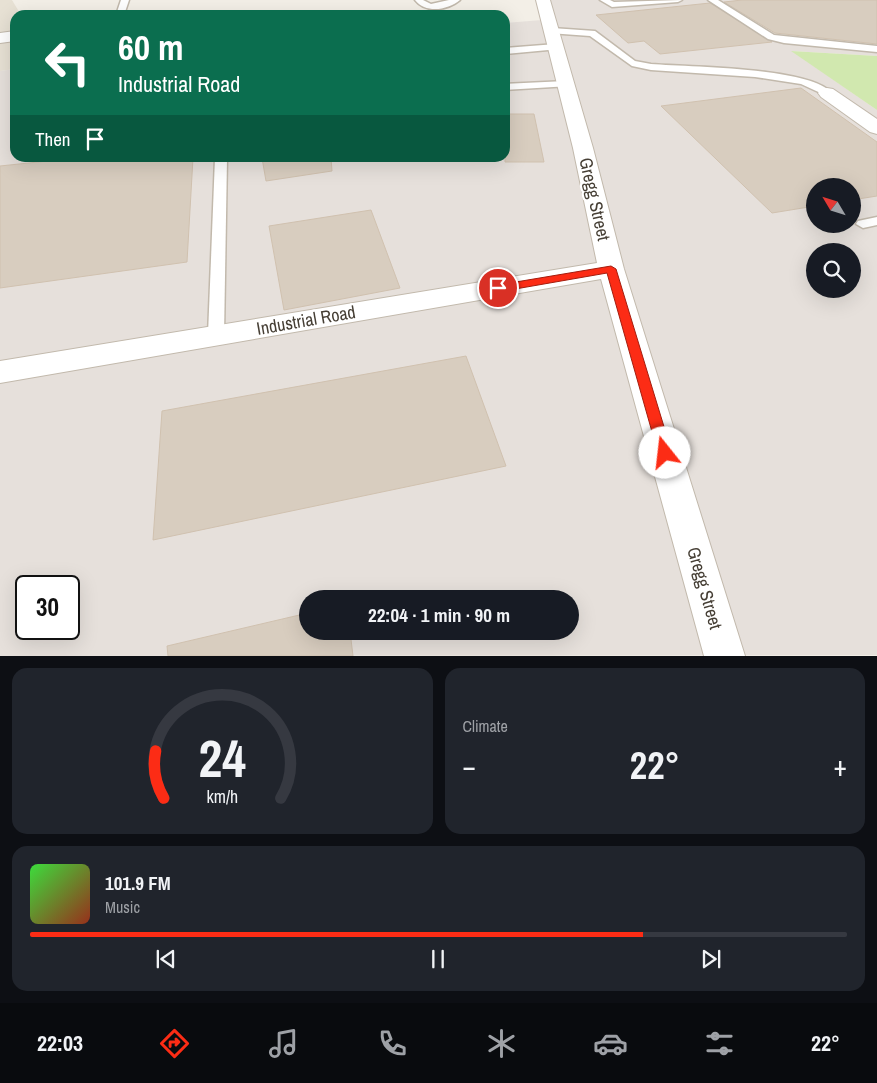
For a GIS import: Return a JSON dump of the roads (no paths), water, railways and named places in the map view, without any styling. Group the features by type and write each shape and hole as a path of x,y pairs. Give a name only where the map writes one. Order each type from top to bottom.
{"street":[{"name":"Gregg Street","path":"543,0 566,84 611,269 725,656"},
{"path":"827,93 877,128"},
{"name":"Industrial Road","path":"0,372 611,269"}],"lane":[{"path":"419,0 422,4 434,6"},
{"path":"425,10 456,0"},
{"path":"604,0 612,4 678,0"},
{"path":"712,0 771,37 784,40 877,49"},
{"path":"510,50 554,39 592,33 632,63 755,74 793,80 819,87 827,93"},
{"path":"510,87 566,84"},
{"path":"216,335 221,162"}]}
